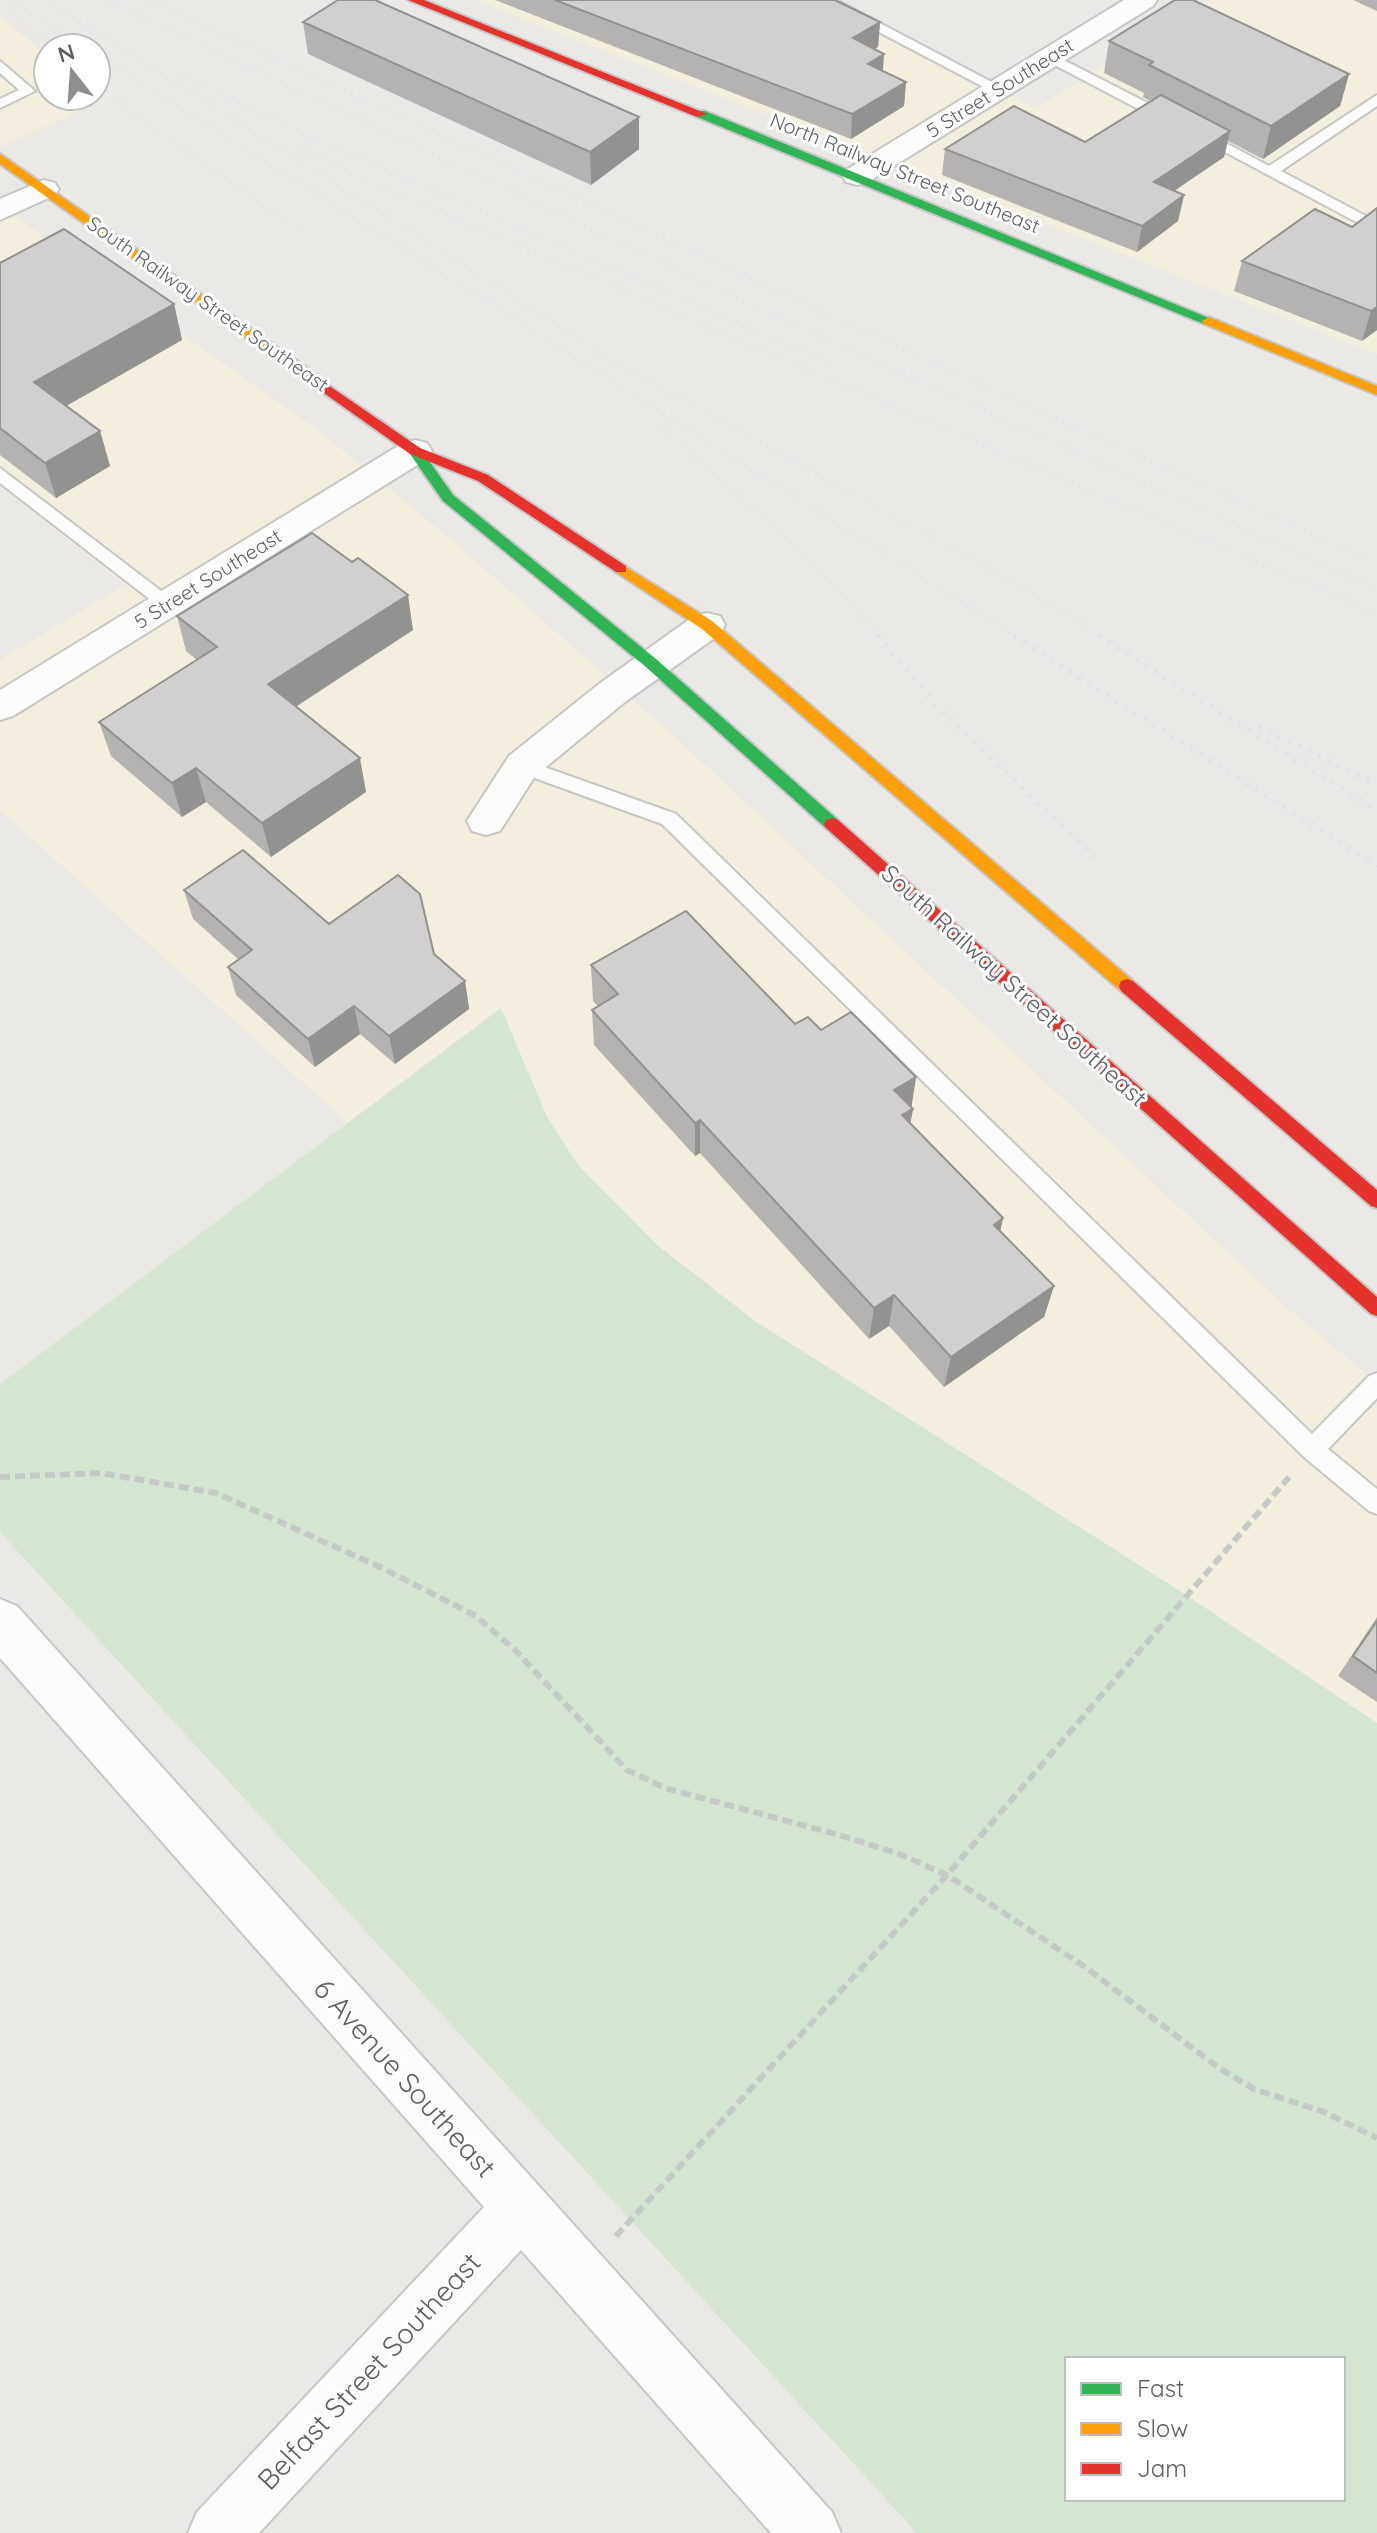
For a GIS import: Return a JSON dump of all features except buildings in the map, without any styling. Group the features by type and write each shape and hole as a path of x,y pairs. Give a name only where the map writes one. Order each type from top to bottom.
{"main road":[{"name":"North Railway Street Southeast","path":"419,1 857,176 1377,391"},
{"name":"South Railway Street Southeast","path":"0,158 415,451 483,478 707,625 1377,1201"},
{"name":"South Railway Street Southeast","path":"415,451 448,498 651,663 1377,1308"}],"street":[{"name":"5 Street Southeast","path":"857,176 1143,0"},
{"path":"0,211 44,189"},
{"name":"5 Street Southeast","path":"0,707 415,451"},
{"path":"486,821 522,766 651,663 707,625"},
{"name":"6 Avenue Southeast","path":"0,1622 811,2533"},
{"name":"Belfast Street Southeast","path":"218,2533 521,2209"}],"lane":[{"path":"825,0 998,89"},
{"path":"1050,57 1377,228"},
{"path":"0,65 28,91 0,104"},
{"path":"1270,172 1377,99"},
{"path":"0,474 167,604"},
{"path":"522,766 669,819 1312,1450 1377,1503"},
{"path":"1312,1450 1377,1383"}],"path":[{"path":"581,2275 947,1875 1312,1450"},
{"path":"0,1477 101,1473 216,1493 380,1567 476,1616 515,1650 627,1770 665,1788 869,1844 947,1875 1085,1967 1219,2068 1254,2089 1324,2112 1377,2138"}],"shaded area":[{"path":"475,0 825,0 1036,108 1210,0 1377,0 1377,354"},
{"path":"0,17 32,42 32,112 78,112 0,147"},
{"path":"0,206 319,431 450,539 676,738 1285,1306 1377,1383 1377,1723 1180,1591 755,1321 657,1245 578,1165 547,1117 501,1008 348,1123 0,810 0,660 125,585 0,486"}],"green space":[{"path":"501,1008 547,1117 578,1165 657,1245 755,1321 1180,1591 1377,1723 1377,2533 917,2533 0,1532 0,1384"}],"railway":[{"path":"11,0 62,32"},
{"path":"46,0 617,363 1026,590 1103,638"},
{"path":"107,0 740,300 1377,589"},
{"path":"148,0 966,378 1377,563"},
{"path":"12,11 37,32"},
{"path":"112,64 1018,638"},
{"path":"181,75 313,138 829,363"},
{"path":"112,95 140,119 298,229"},
{"path":"287,141 369,181 1377,614"},
{"path":"659,425 801,554 880,638"},
{"path":"878,636 935,704 1099,861"},
{"path":"1014,636 1377,866"},
{"path":"1099,636 1377,811"},
{"path":"1259,726 1377,785"}],"traffic: fast":[{"path":"701,114 1209,321"},
{"path":"415,451 448,498 651,663 832,824"}],"traffic: slow":[{"path":"0,158 312,378"},
{"path":"1209,321 1377,391"},
{"path":"621,569 707,625 1127,986"}],"traffic: jam":[{"path":"414,0 701,114"},
{"path":"312,378 415,451 483,478 621,569"},
{"path":"832,824 1377,1308"},
{"path":"1127,986 1377,1201"}]}
